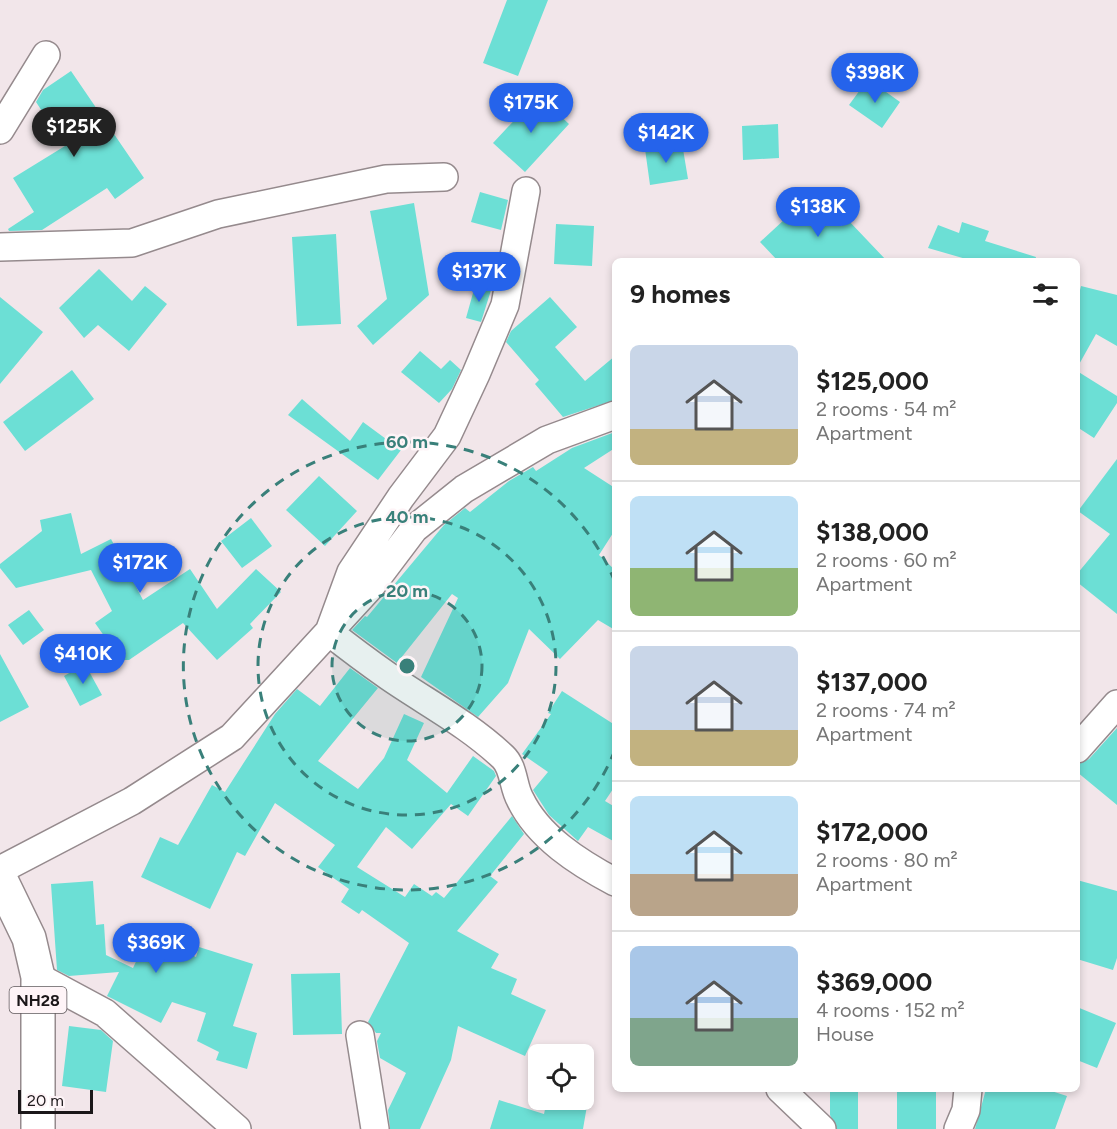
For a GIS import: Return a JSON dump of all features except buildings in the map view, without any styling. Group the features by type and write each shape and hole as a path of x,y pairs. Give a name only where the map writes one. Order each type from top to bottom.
{"highway":[{"name":"NH28","path":"0,878 28,938 38,977 38,1129"}],"street":[{"path":"0,130 46,55"},
{"path":"0,247 132,243 218,214 386,179 444,177"},
{"path":"329,632 351,572 400,496 447,435 476,374 505,305 526,191"},
{"path":"0,870 132,801 232,737 371,586 414,529 464,489 547,440 612,416"},
{"path":"329,632 388,676 468,726 506,760 520,800 537,824 580,862 612,880"},
{"path":"1080,746 1117,704"},
{"path":"38,977 105,1013 237,1129"},
{"path":"360,1035 375,1129"},
{"path":"783,1092 822,1129"},
{"path":"958,1129 966,1110 968,1092"}]}
